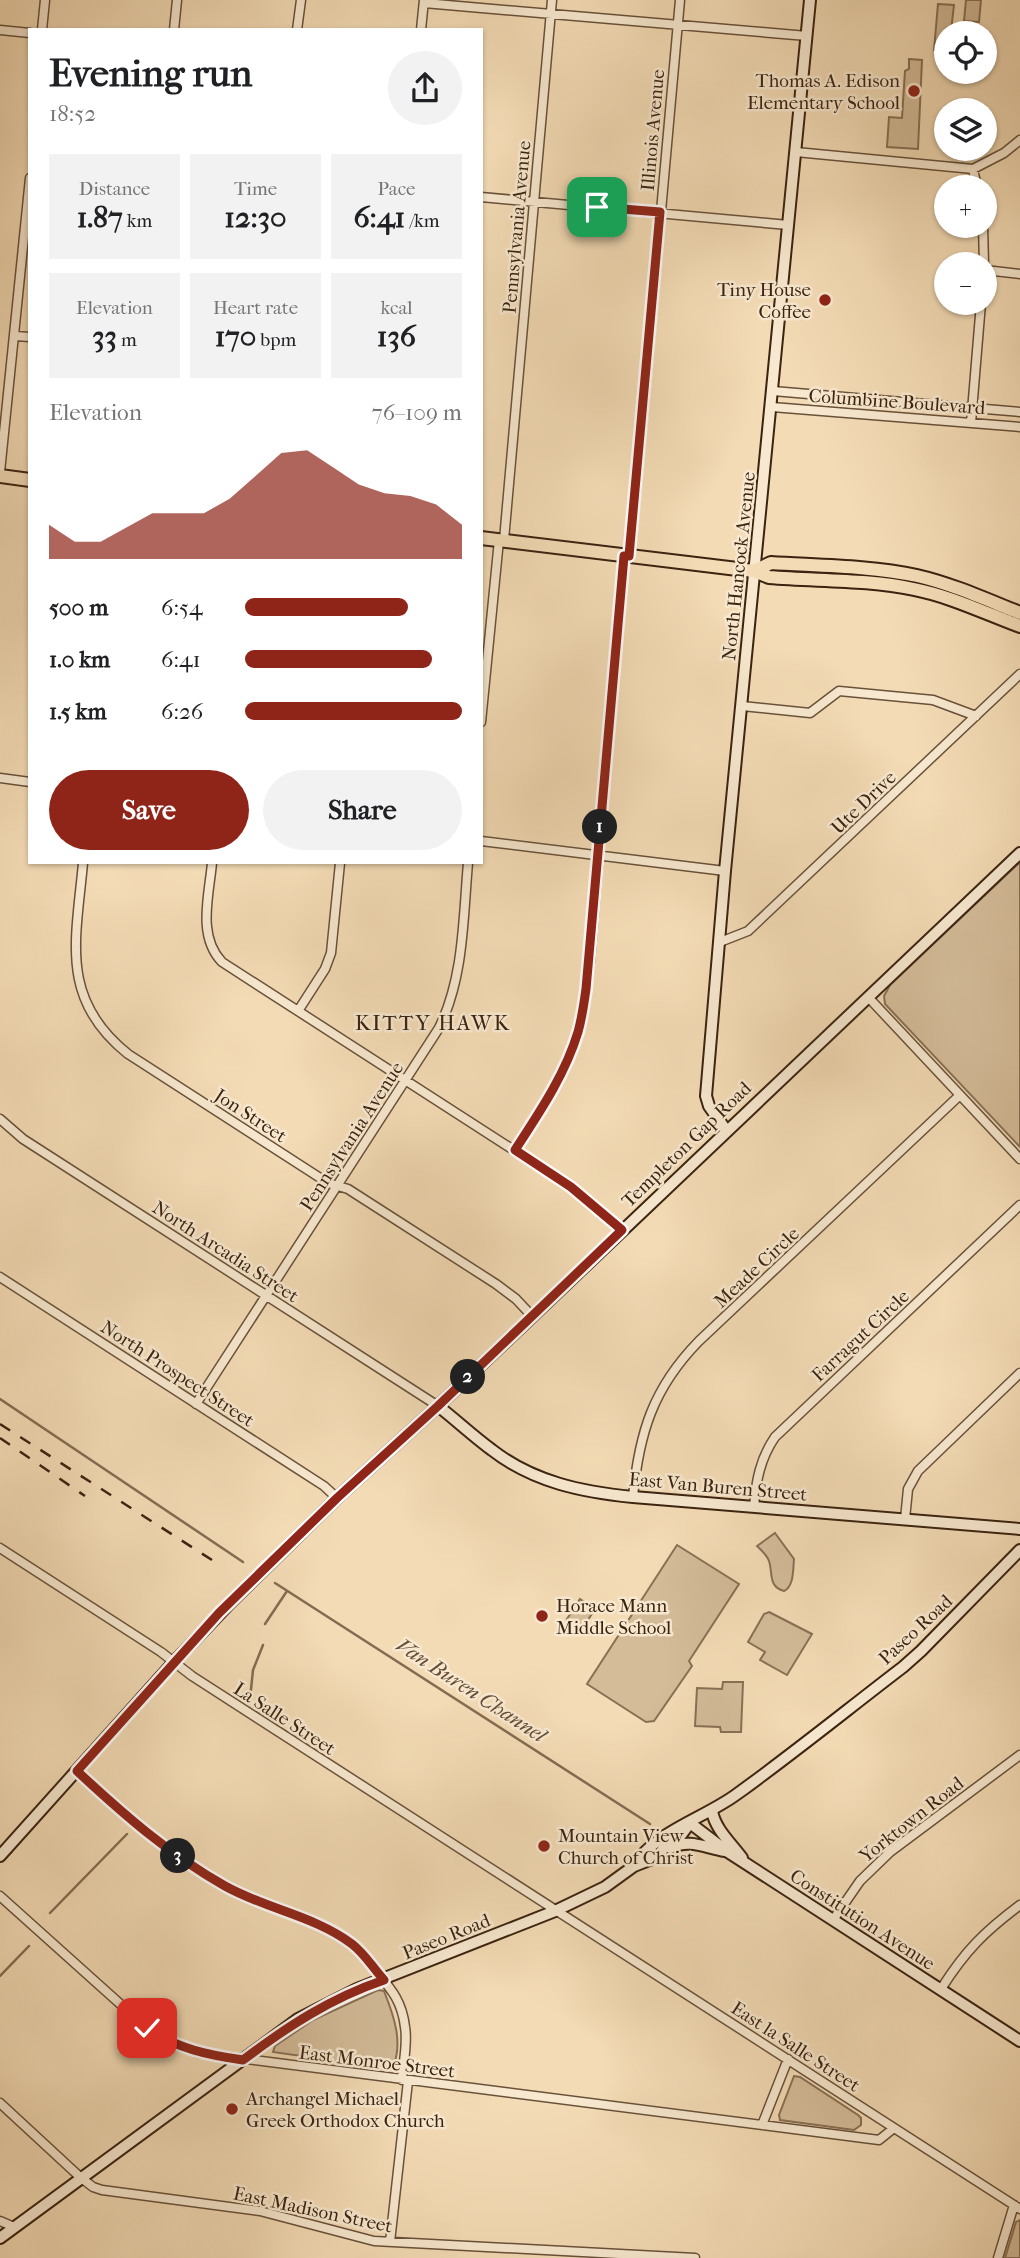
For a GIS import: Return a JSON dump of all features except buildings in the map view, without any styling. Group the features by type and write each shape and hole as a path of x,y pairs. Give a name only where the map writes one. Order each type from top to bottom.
{"main road":[{"path":"0,474 28,480"},
{"path":"483,538 754,571 769,577 888,584 916,589 1020,626"},
{"path":"754,571 771,563 889,572 951,586 1020,613"}],"street":[{"path":"42,28 45,0"},
{"path":"174,28 177,0"},
{"path":"297,28 301,0"},
{"name":"Pennsylvania Avenue","path":"483,704 552,0"},
{"name":"Illinois Avenue","path":"515,1150 557,1081 578,1032 590,960 597,855 680,0"},
{"name":"North Hancock Avenue","path":"726,1130 709,1106 706,1096 810,0"},
{"path":"421,28 424,1 807,36"},
{"path":"0,30 28,33"},
{"path":"796,152 973,169 1004,153 1020,140"},
{"path":"973,169 974,175"},
{"path":"483,197 788,225"},
{"path":"0,474 27,219"},
{"path":"997,271 1020,274"},
{"path":"971,422 980,315"},
{"path":"15,335 28,337"},
{"name":"Columbine Boulevard","path":"773,391 1020,412"},
{"name":"Columbine Boulevard","path":"772,407 1020,427"},
{"name":"Ute Drive","path":"720,942 748,931 1020,674"},
{"path":"743,706 810,713 839,691 933,700 976,716"},
{"path":"0,778 28,782"},
{"path":"483,841 726,871"},
{"name":"Templeton Gap Road","path":"0,1856 219,1613 337,1498 438,1406 1020,853"},
{"name":"Jon Street","path":"83,864 76,949 77,971 86,1005 99,1026 128,1054 325,1181 348,1189 496,1284 531,1315"},
{"path":"212,864 206,927 209,942 222,962 571,1187 622,1230"},
{"path":"298,1011 331,953 340,864"},
{"name":"Pennsylvania Avenue","path":"197,1404 439,1028 451,1000 458,968 468,864"},
{"path":"868,997 1020,1159"},
{"name":"Meade Circle","path":"633,1497 638,1455 647,1421 654,1402 673,1370 709,1332 960,1095"},
{"name":"North Arcadia Street","path":"0,1119 23,1139 438,1406"},
{"name":"Farragut Circle","path":"754,1507 762,1460 775,1437 1020,1205"},
{"name":"North Prospect Street","path":"0,1277 324,1486 337,1498"},
{"path":"905,1519 908,1489 918,1471 1020,1373"},
{"name":"East Van Buren Street","path":"438,1406 492,1451 536,1476 571,1488 633,1497 1020,1530"},
{"name":"La Salle Street","path":"0,1548 174,1662 191,1676 555,1911"},
{"name":"Paseo Road","path":"634,1866 642,1853 675,1829 712,1811 736,1795 912,1659 1020,1549"},
{"name":"Yorktown Road","path":"833,1920 860,1881 890,1852 1020,1755"},
{"path":"77,1771 122,1813 167,1849 225,1886 342,1938 365,1957 394,1992 405,2026 405,2080 390,2242"},
{"path":"712,1811 713,1819 721,1833 746,1863"},
{"name":"Paseo Road","path":"0,2238 80,2177 312,2011 357,1989 555,1911 605,1887 634,1866 657,1857 690,1823"},
{"name":"Constitution Avenue","path":"690,1823 728,1852 1020,2041"},
{"path":"657,1857 670,1848 685,1843 728,1852"},
{"name":"East Monroe Street","path":"0,1896 147,2028 184,2049 206,2055 878,2140 894,2128"},
{"path":"941,1989 977,1939 1020,1905"},
{"name":"East la Salle Street","path":"555,1911 1017,2207"},
{"path":"762,2125 788,2059"},
{"name":"East Madison Street","path":"0,2103 80,2177 102,2190 260,2211 363,2239 695,2258"},
{"path":"998,2258 1017,2207"},
{"path":"0,2221 14,2227"}],"shaded area":[{"path":"966,0 981,0 979,21 964,21"},
{"path":"938,4 954,5 952,21 937,21"},
{"path":"909,59 922,60 918,149 887,147 889,117 902,118 905,71 909,69"},
{"path":"1020,862 1020,1147 885,1004 884,996 890,985"},
{"path":"775,1533 794,1559 791,1582 784,1591 773,1583 768,1559 757,1546"},
{"path":"677,1545 739,1584 689,1661 692,1666 654,1721 646,1722 587,1684"},
{"path":"580,1599 595,1609 582,1629 567,1619"},
{"path":"769,1612 812,1634 787,1675 760,1660 765,1652 748,1642 764,1614"},
{"path":"723,1682 743,1682 741,1732 721,1732 720,1727 695,1726 697,1688 722,1689"},
{"path":"378,1990 384,1991 396,2030 397,2050 392,2069 273,2052 275,2046 313,2020"},
{"path":"794,2076 800,2077 858,2115 861,2125 854,2130 780,2120 779,2115"},
{"path":"1020,2220 1020,2258 1005,2258 1016,2222"}],"waterway":[{"name":"Van Buren Channel","path":"0,1399 243,1562"},
{"name":"Van Buren Channel","path":"275,1583 650,1824"},
{"path":"265,1624 287,1591"},
{"path":"250,1699 253,1670 263,1645"},
{"path":"50,1913 127,1834"},
{"path":"0,1976 29,1946"}],"railway":[{"path":"0,1424 212,1560"},
{"path":"0,1438 85,1496"}],"place":[{"name":"Thomas A. Edison Elementary School","path":"914,91"},
{"name":"Tiny House Coffee","path":"825,300"},
{"name":"Horace Mann Middle School","path":"542,1616"},
{"name":"Mountain View Church of Christ","path":"544,1846"},
{"name":"Archangel Michael Greek Orthodox Church","path":"232,2109"}],"district":[{"name":"KITTY HAWK","path":"433,1023"}],"route":[{"path":"147,2028 184,2049 243,2060 312,2011 357,1989 384,1980 354,1946 342,1938 225,1886 167,1849 122,1813 77,1771 219,1613 622,1230 571,1187 515,1150 550,1095 566,1063 578,1032 586,989 624,556 629,556 660,212 597,207"}]}
